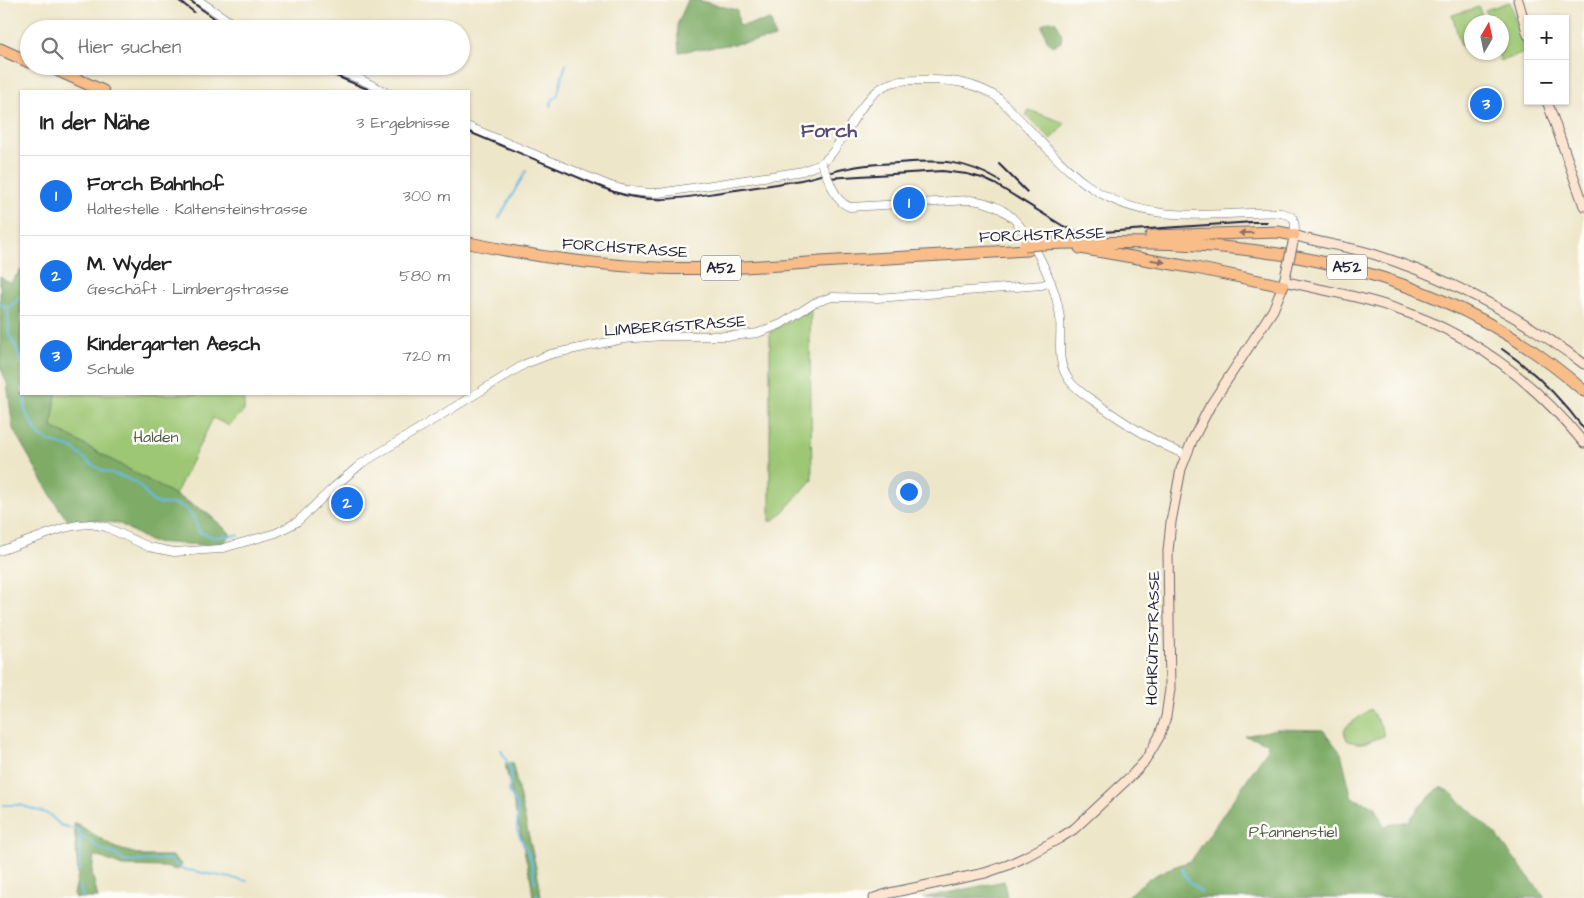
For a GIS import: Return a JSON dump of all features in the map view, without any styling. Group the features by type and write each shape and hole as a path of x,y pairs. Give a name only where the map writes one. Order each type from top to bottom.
{"highway":[{"path":"0,44 20,53"},
{"path":"0,49 20,58"},
{"path":"57,75 90,90"},
{"path":"68,75 101,90"},
{"path":"1078,245 1184,235 1278,232 1293,239"},
{"name":"FORCHSTRASSE","path":"470,238 522,249 577,257 683,263 748,262 1027,247"},
{"name":"FORCHSTRASSE","path":"470,243 579,262 684,268 760,266 1042,246 1186,244 1245,249 1312,259 1372,274 1432,295 1488,322 1539,355 1584,391"},
{"path":"1078,245 1188,266 1284,280"},
{"name":"FORCHSTRASSE","path":"1078,245 1243,253 1325,266 1378,280 1431,299 1486,326 1546,365 1584,397"}],"main road":[{"path":"1518,0 1524,21"},
{"path":"1548,105 1584,206"},
{"path":"1293,239 1374,254 1443,280 1520,320 1584,364"},
{"name":"HOHRÜTISTRASSE","path":"874,898 985,873 1008,865 1074,829 1132,776 1145,761 1159,737 1166,717 1170,689 1168,551 1176,493 1186,455 1210,406 1263,327 1278,300 1293,239"},
{"path":"1284,280 1391,306 1458,335 1490,354 1524,379 1557,411 1584,443"}],"street":[{"path":"198,0 228,20"},
{"path":"349,75 382,90"},
{"path":"470,127 608,185 644,193 659,192 803,171 821,163 832,154 867,101 887,84 909,80 965,82 986,90 996,98 1074,176 1100,194 1127,205 1156,212 1182,215 1287,214 1292,217 1294,222 1293,239"},
{"path":"821,163 838,200 850,207 970,200 993,205 1010,215 1024,230 1057,298 1060,319 1060,360 1070,381 1082,393 1140,433 1186,455"},
{"name":"LIMBERGSTRASSE","path":"0,551 64,528 92,524 106,527 149,547 174,552 220,549 276,533 297,522 340,482 378,453 525,364 551,354 623,339 663,336 732,336 758,332 781,324 814,303 832,297 877,298 1042,285 1050,282"}],"green space":[{"path":"688,0 697,0 737,10 739,26 771,20 775,38 679,52 677,25"},
{"path":"1510,2 1524,53 1509,58 1509,15 1487,15 1485,10"},
{"path":"1479,7 1482,15 1464,15 1464,45 1461,46 1452,15"},
{"path":"1049,21 1056,22 1062,39 1061,42 1052,46 1047,40 1042,26"},
{"path":"1029,110 1065,123 1051,140 1026,115"},
{"path":"20,271 20,395 56,395 52,427 206,512 230,533 223,546 151,542 120,524 94,520 68,521 56,504 13,429 7,383 0,366 0,276 10,283"},
{"path":"811,308 812,480 778,517 770,522 770,332"},
{"name":"Halden","path":"56,395 244,395 244,411 229,426 213,418 175,495 52,427"},
{"path":"1370,709 1382,728 1384,736 1361,743 1347,740 1344,732 1346,727"},
{"name":"Pfannenstiel","path":"1277,729 1323,730 1341,753 1352,798 1375,806 1384,826 1409,821 1421,805 1440,787 1450,792 1496,835 1545,898 1125,898 1156,875 1191,861 1267,750 1268,743 1245,736"},
{"path":"512,762 539,881 541,898 533,898 531,881 505,764"},
{"path":"74,822 116,848 144,856 172,856 182,865 178,870 164,867 122,866 94,855 92,873 98,898 76,898 74,895 78,874"},
{"path":"1004,881 1007,898 923,898"}],"waterway":[{"path":"550,106 553,99 557,96 566,65"},
{"path":"499,218 526,171"},
{"path":"8,308 20,296"},
{"path":"0,304 8,308 9,335 17,348 20,361"},
{"path":"25,395 25,411 39,435 51,442 72,448 91,464 103,471 124,477 138,484 152,501 160,504 175,504 186,508 195,520 199,532 213,537 238,535"},
{"path":"501,750 511,770 509,792 517,806 517,830 531,860 535,882"},
{"path":"4,805 20,805 45,813 50,815 60,825 78,830 80,834 79,871"},
{"path":"80,834 102,850 115,854 125,862 170,859 182,869 247,881"},
{"path":"1182,868 1187,879 1201,892"},
{"path":"79,884 83,898"}],"railway":[{"path":"178,0 194,12"},
{"path":"189,0 217,20"},
{"path":"334,75 370,90"},
{"path":"470,132 611,191 638,198 688,197 780,184 861,166 913,162 939,162 963,165 974,168 1000,181"},
{"path":"999,164 1027,192"},
{"path":"827,178 942,171 967,174 995,184 1063,226 1087,233 1254,222"},
{"path":"1248,222 1267,222"},
{"path":"1502,349 1525,366 1546,386 1584,429"}],"place":[{"name":"Kindergarten Aesch","path":"1486,104"},
{"name":"Forch Bahnhof","path":"909,203"},
{"name":"M. Wyder","path":"347,503"}],"district":[{"name":"Forch","path":"829,130"}]}
